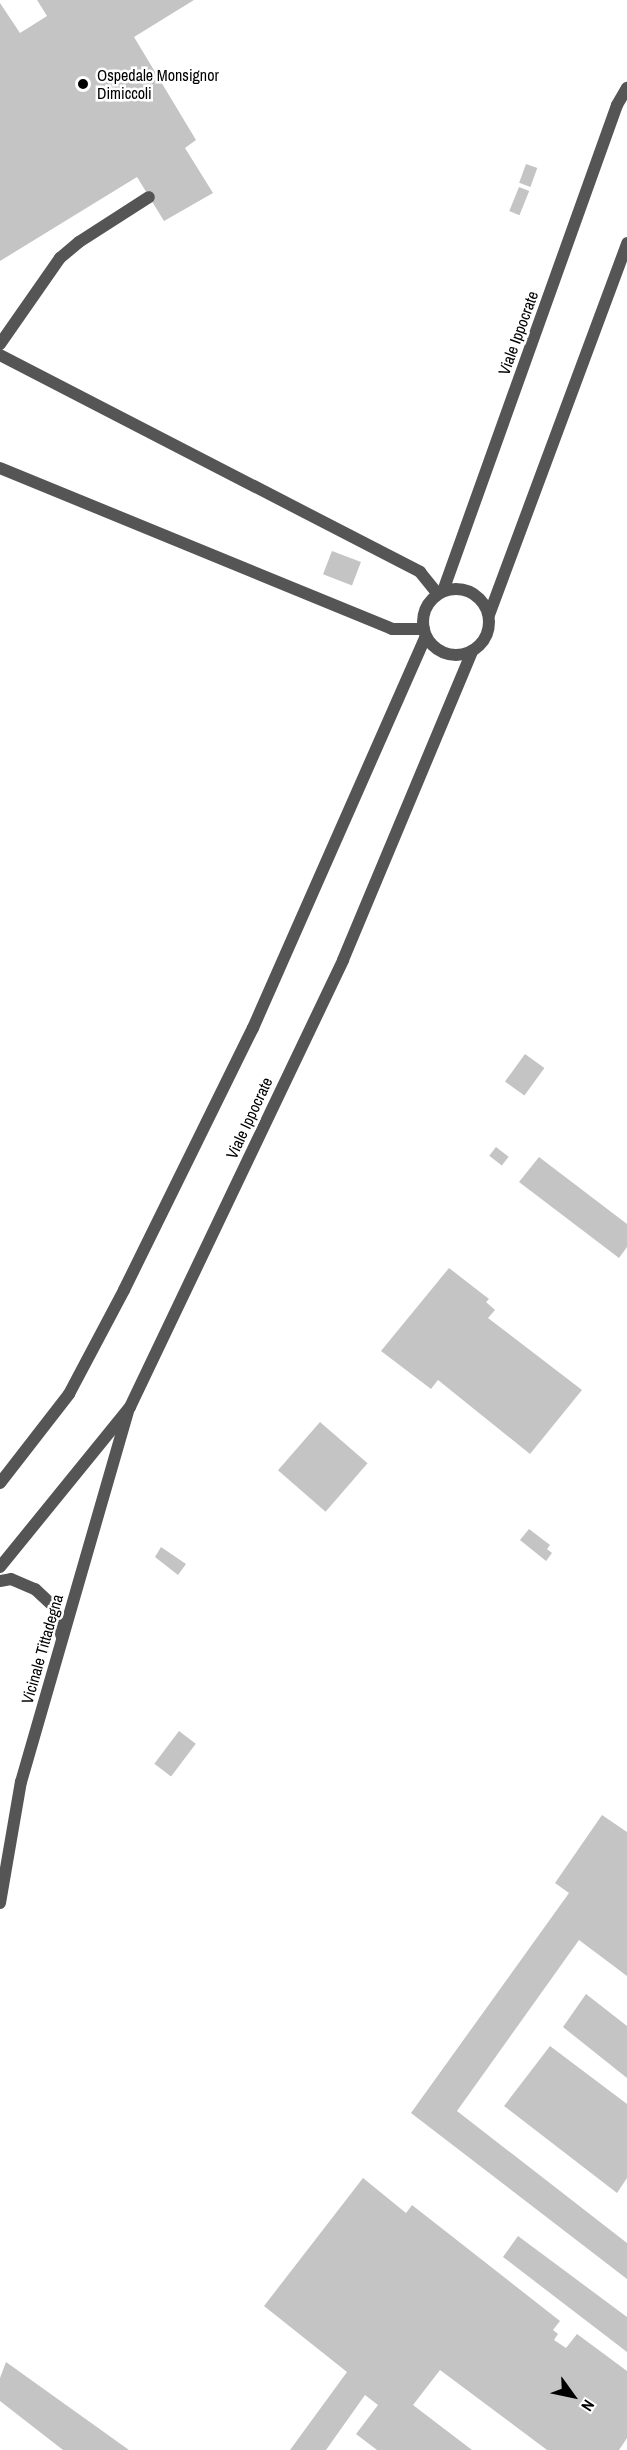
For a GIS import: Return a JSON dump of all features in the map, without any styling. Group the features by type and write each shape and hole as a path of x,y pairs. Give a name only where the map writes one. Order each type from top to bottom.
{"street":[{"name":"Viale Ippocrate","path":"0,1483 69,1394 124,1290 253,1028 425,632 427,605 441,593 617,105 627,88"},
{"path":"0,344 60,258 79,242 149,197"},
{"name":"Viale Ippocrate","path":"0,1567 130,1407 343,960 472,651 486,636 489,615 627,243"},
{"path":"0,355 420,572 441,593 472,592 489,615"},
{"path":"0,468 392,629 425,632 441,652 462,655 472,651"},
{"name":"Vicinale Tittadegna","path":"0,1903 21,1782 130,1407"},
{"path":"0,1581 11,1579 34,1588 53,1606 62,1640"}],"building":[{"name":"Ospedale Monsignor Dimiccoli","path":"37,0 194,0 134,37 196,140 185,148 213,193 164,221 137,177 0,261 0,3 20,33 47,16"},
{"path":"526,164 537,168 530,187 519,183"},
{"path":"519,187 529,191 519,215 509,211"},
{"path":"332,551 361,562 352,585 323,574"},
{"path":"525,1054 544,1068 524,1096 505,1082"},
{"path":"496,1147 509,1157 502,1166 489,1156"},
{"path":"539,1157 627,1224 627,1247 619,1258 519,1182"},
{"path":"449,1268 489,1299 486,1302 495,1310 488,1318 582,1390 530,1454 438,1380 431,1389 381,1351"},
{"path":"320,1422 368,1463 326,1512 278,1470"},
{"path":"529,1529 550,1545 547,1549 552,1553 546,1561 520,1540"},
{"path":"161,1547 186,1564 178,1575 155,1557"},
{"path":"179,1731 196,1744 171,1776 154,1764"},
{"path":"602,1815 627,1832 627,1976 579,1940 457,2111 627,2243 627,2279 411,2113 569,1893 555,1883"},
{"path":"586,1994 627,2026 627,2078 563,2027"},
{"path":"550,2046 627,2104 627,2178 617,2193 504,2106"},
{"path":"363,2178 406,2213 412,2205 560,2321 553,2330 558,2334 554,2340 566,2348 577,2334 627,2371 627,2438 619,2450 547,2450 440,2370 413,2405 472,2450 377,2450 356,2434 378,2405 365,2395 326,2450 290,2450 347,2372 264,2306"},
{"path":"518,2236 627,2317 627,2352 503,2257"},
{"path":"6,2362 129,2450 63,2450 0,2401 0,2378"}],"place":[{"name":"Ospedale Monsignor Dimiccoli","path":"83,84"}]}
